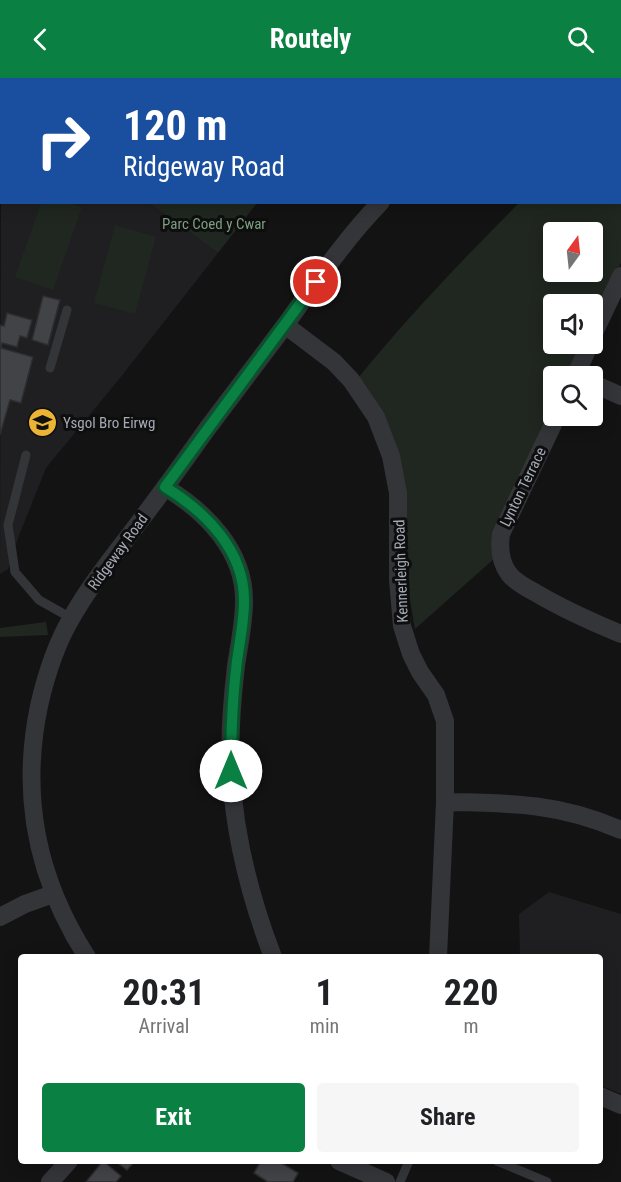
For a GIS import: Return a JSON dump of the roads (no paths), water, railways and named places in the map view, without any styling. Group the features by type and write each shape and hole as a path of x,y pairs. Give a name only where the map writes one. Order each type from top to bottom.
{"street":[{"name":"Ridgeway Road","path":"85,954 52,894 36,836 32,802 32,761 38,713 47,672 71,618 105,567 337,255 379,204"},
{"path":"603,314 621,276"},
{"name":"Kennerleigh Road","path":"285,325 334,362 351,380 376,417 392,456 398,493 398,580 402,626 411,654 436,695 445,721 445,802 438,954"},
{"path":"603,388 621,396"},
{"name":"Lynton Terrace","path":"552,426 501,534 499,546 502,559 510,575 521,584 563,609 621,634"},
{"path":"165,487 204,515 214,527 234,558 243,586 244,606 232,708 231,771 238,834 250,891 272,954"},
{"path":"445,802 555,808 574,812 621,830"},
{"path":"0,917 24,904 52,894"},
{"path":"603,1097 621,1105"},
{"path":"50,1182 66,1164"},
{"path":"346,1164 386,1182"}],"lane":[{"path":"50,368 67,310"},
{"path":"26,455 8,525 15,572 39,600 71,618"},
{"path":"400,1182 408,1164"},
{"path":"504,1164 547,1182"}],"place":[{"name":"Ysgol Bro Eirwg","path":"42,423"}],"park label":[{"name":"Parc Coed y Cwar","path":"214,224"}]}
